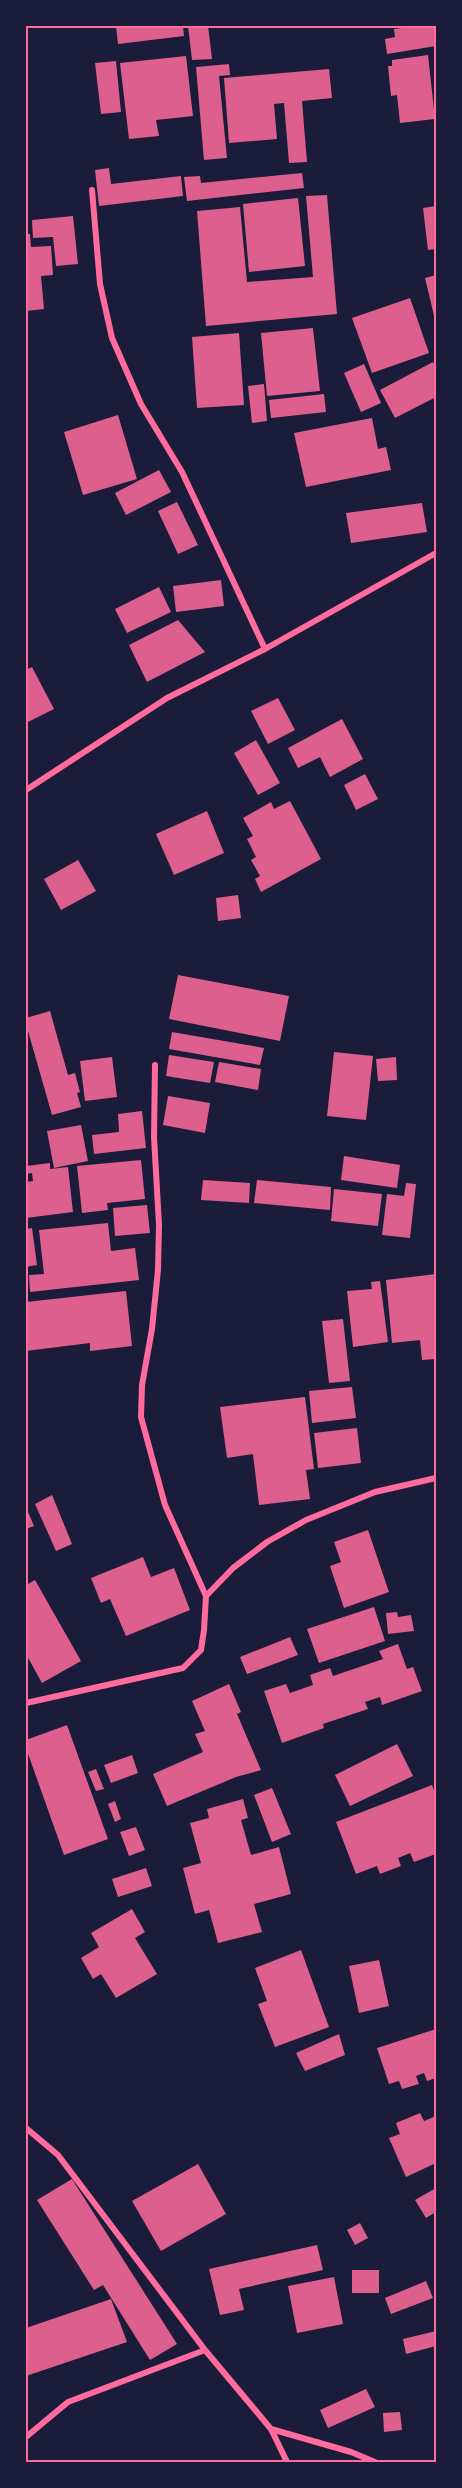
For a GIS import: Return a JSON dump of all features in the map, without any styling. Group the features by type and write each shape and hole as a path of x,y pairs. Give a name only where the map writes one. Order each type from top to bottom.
{"street":[{"path":"92,190 100,284 112,338 141,404 182,472 265,649"},
{"path":"26,790 167,699 265,649 436,553"},
{"path":"26,1703 183,1668 201,1650 206,1596 165,1505 141,1417 142,1385 152,1329 158,1269 159,1225 154,1137 155,1065"},
{"path":"206,1596 233,1568 267,1542 306,1520 375,1492 436,1478"},
{"path":"26,2128 58,2155 205,2350 271,2429 287,2463"},
{"path":"26,2437 68,2402 205,2350"},
{"path":"271,2429 351,2452 375,2463"}],"building":[{"path":"116,26 183,26 184,36 118,44"},
{"path":"188,26 208,26 212,59 192,60"},
{"path":"436,26 436,46 387,54 385,39 395,37 394,29"},
{"path":"428,55 435,119 400,123 397,95 391,96 388,66 392,66 392,60"},
{"path":"186,56 193,116 156,120 159,136 129,139 120,63"},
{"path":"116,61 121,112 101,114 95,63"},
{"path":"229,64 230,75 219,76 227,158 204,160 196,67"},
{"path":"329,69 332,98 302,101 307,162 289,163 284,103 274,104 277,139 229,143 224,78"},
{"path":"109,168 111,184 181,176 183,196 99,206 95,170"},
{"path":"302,173 304,188 187,201 184,177 200,176 201,183"},
{"path":"327,195 337,314 206,326 197,211 240,207 247,282 313,277 306,196"},
{"path":"298,198 305,266 249,272 243,204"},
{"path":"436,206 436,249 428,250 423,208"},
{"path":"73,216 78,264 56,266 53,237 33,238 32,220"},
{"path":"26,234 30,234 31,247 51,246 53,275 41,276 44,309 26,311"},
{"path":"436,275 436,324 425,278"},
{"path":"410,298 429,353 372,373 352,318"},
{"path":"313,328 320,391 267,396 261,333"},
{"path":"239,333 244,405 197,408 192,337"},
{"path":"433,362 436,367 436,397 395,418 380,390"},
{"path":"364,364 381,403 361,412 344,373"},
{"path":"264,384 267,421 252,423 248,386"},
{"path":"324,394 326,412 271,418 269,400"},
{"path":"118,415 137,479 83,495 64,432"},
{"path":"372,418 378,449 386,447 391,470 306,487 294,433"},
{"path":"159,470 171,492 126,515 115,493"},
{"path":"177,502 198,545 178,554 158,511"},
{"path":"422,503 427,532 351,543 346,513"},
{"path":"221,580 224,606 176,612 173,586"},
{"path":"159,587 171,612 127,633 115,609"},
{"path":"178,620 205,652 147,682 129,645"},
{"path":"32,667 54,709 26,723 26,670"},
{"path":"278,698 295,730 268,744 251,711"},
{"path":"342,719 363,759 330,777 320,757 298,768 288,748"},
{"path":"256,740 280,783 258,795 234,753"},
{"path":"365,774 378,799 356,810 344,785"},
{"path":"290,801 321,859 261,892 255,879 260,876 251,860 256,857 247,839 253,836 243,818 271,802 274,809"},
{"path":"207,811 224,853 174,875 156,834"},
{"path":"78,860 96,891 61,910 44,879"},
{"path":"238,895 241,918 218,921 216,898"},
{"path":"178,975 289,996 280,1041 169,1019"},
{"path":"50,1011 68,1075 75,1073 81,1107 52,1115 26,1024 26,1018"},
{"path":"172,1032 264,1048 260,1065 169,1049"},
{"path":"334,1052 373,1056 366,1120 327,1116"},
{"path":"169,1055 214,1062 210,1083 166,1076"},
{"path":"112,1057 117,1097 85,1101 80,1061"},
{"path":"396,1057 397,1080 378,1081 376,1059"},
{"path":"219,1062 261,1069 258,1090 215,1082"},
{"path":"168,1096 210,1103 205,1133 163,1125"},
{"path":"142,1111 146,1148 94,1154 92,1135 119,1132 118,1114"},
{"path":"81,1125 88,1161 54,1168 47,1131"},
{"path":"344,1156 400,1165 397,1188 341,1180"},
{"path":"141,1160 145,1199 107,1203 108,1210 82,1213 77,1166"},
{"path":"50,1163 50,1169 68,1167 73,1212 26,1218 26,1182 33,1181 32,1173 26,1174 26,1166"},
{"path":"203,1180 250,1183 249,1203 201,1200"},
{"path":"257,1180 331,1187 330,1210 254,1203"},
{"path":"406,1183 416,1184 410,1238 382,1235 387,1194 404,1196"},
{"path":"334,1189 382,1194 378,1226 331,1221"},
{"path":"147,1205 150,1233 115,1236 113,1208"},
{"path":"108,1223 111,1251 135,1248 139,1280 30,1292 29,1275 44,1274 39,1230"},
{"path":"32,1228 37,1265 26,1267 26,1229"},
{"path":"436,1274 436,1359 422,1360 420,1340 392,1343 386,1280"},
{"path":"380,1281 388,1342 353,1347 347,1291 372,1289 371,1282"},
{"path":"126,1291 132,1346 90,1351 90,1343 26,1351 26,1302"},
{"path":"343,1319 350,1381 329,1383 322,1321"},
{"path":"352,1387 356,1418 312,1423 309,1391"},
{"path":"305,1397 314,1469 306,1470 310,1499 259,1505 253,1454 227,1458 220,1407"},
{"path":"357,1428 361,1463 318,1468 314,1433"},
{"path":"52,1495 72,1544 56,1551 35,1504"},
{"path":"26,1507 34,1526 26,1529"},
{"path":"368,1530 389,1592 344,1608 330,1566 341,1562 334,1542"},
{"path":"143,1557 151,1577 174,1568 190,1610 126,1636 110,1599 101,1603 91,1578"},
{"path":"35,1580 81,1661 42,1683 26,1654 26,1585"},
{"path":"374,1607 385,1641 319,1663 307,1629"},
{"path":"397,1612 398,1617 411,1615 414,1631 388,1634 386,1613"},
{"path":"290,1637 298,1655 247,1674 240,1657"},
{"path":"398,1644 407,1669 413,1667 422,1691 382,1705 380,1697 365,1702 368,1709 323,1724 324,1728 282,1743 264,1691 286,1684 290,1693 313,1685 310,1675 330,1668 333,1676 383,1659 379,1651"},
{"path":"229,1684 241,1712 237,1714 261,1770 236,1777 167,1806 153,1774 203,1752 195,1734 205,1731 192,1701"},
{"path":"67,1725 108,1839 64,1855 26,1748 26,1740"},
{"path":"397,1744 413,1776 350,1806 335,1775"},
{"path":"132,1755 138,1773 111,1783 104,1765"},
{"path":"96,1769 104,1789 96,1791 88,1772"},
{"path":"432,1785 436,1796 436,1854 414,1862 410,1853 398,1858 401,1866 380,1874 377,1866 356,1874 336,1822"},
{"path":"272,1788 291,1834 272,1842 254,1795"},
{"path":"243,1799 248,1818 241,1820 251,1855 279,1847 291,1894 254,1904 262,1932 218,1943 209,1910 195,1914 183,1868 201,1863 190,1823 209,1818 207,1809"},
{"path":"115,1801 121,1819 115,1822 108,1804"},
{"path":"136,1827 145,1850 129,1856 120,1832"},
{"path":"146,1868 152,1886 118,1897 112,1879"},
{"path":"132,1909 145,1932 135,1938 157,1974 116,1998 101,1974 93,1979 81,1958 99,1947 91,1933"},
{"path":"301,1950 329,2027 275,2047 258,2004 267,2001 255,1968"},
{"path":"379,1960 389,2006 359,2013 349,1966"},
{"path":"436,2029 436,2078 427,2081 424,2073 416,2076 419,2084 402,2089 399,2081 389,2084 377,2048"},
{"path":"339,2034 345,2055 305,2071 296,2053"},
{"path":"420,2113 424,2121 436,2116 436,2163 406,2177 389,2138 400,2134 396,2123"},
{"path":"198,2164 226,2214 161,2251 132,2201"},
{"path":"72,2179 177,2344 150,2360 103,2285 94,2290 37,2200"},
{"path":"436,2188 436,2212 426,2218 415,2200"},
{"path":"360,2223 368,2238 355,2245 347,2230"},
{"path":"317,2245 323,2270 239,2289 244,2310 220,2315 209,2269"},
{"path":"352,2270 379,2270 379,2293 352,2293"},
{"path":"334,2277 343,2324 297,2333 288,2286"},
{"path":"426,2281 433,2298 391,2314 385,2298"},
{"path":"111,2299 127,2342 26,2376 26,2328"},
{"path":"436,2331 436,2346 406,2354 403,2339"},
{"path":"366,2389 375,2407 328,2428 320,2410"},
{"path":"400,2412 402,2430 384,2432 383,2413"}]}
